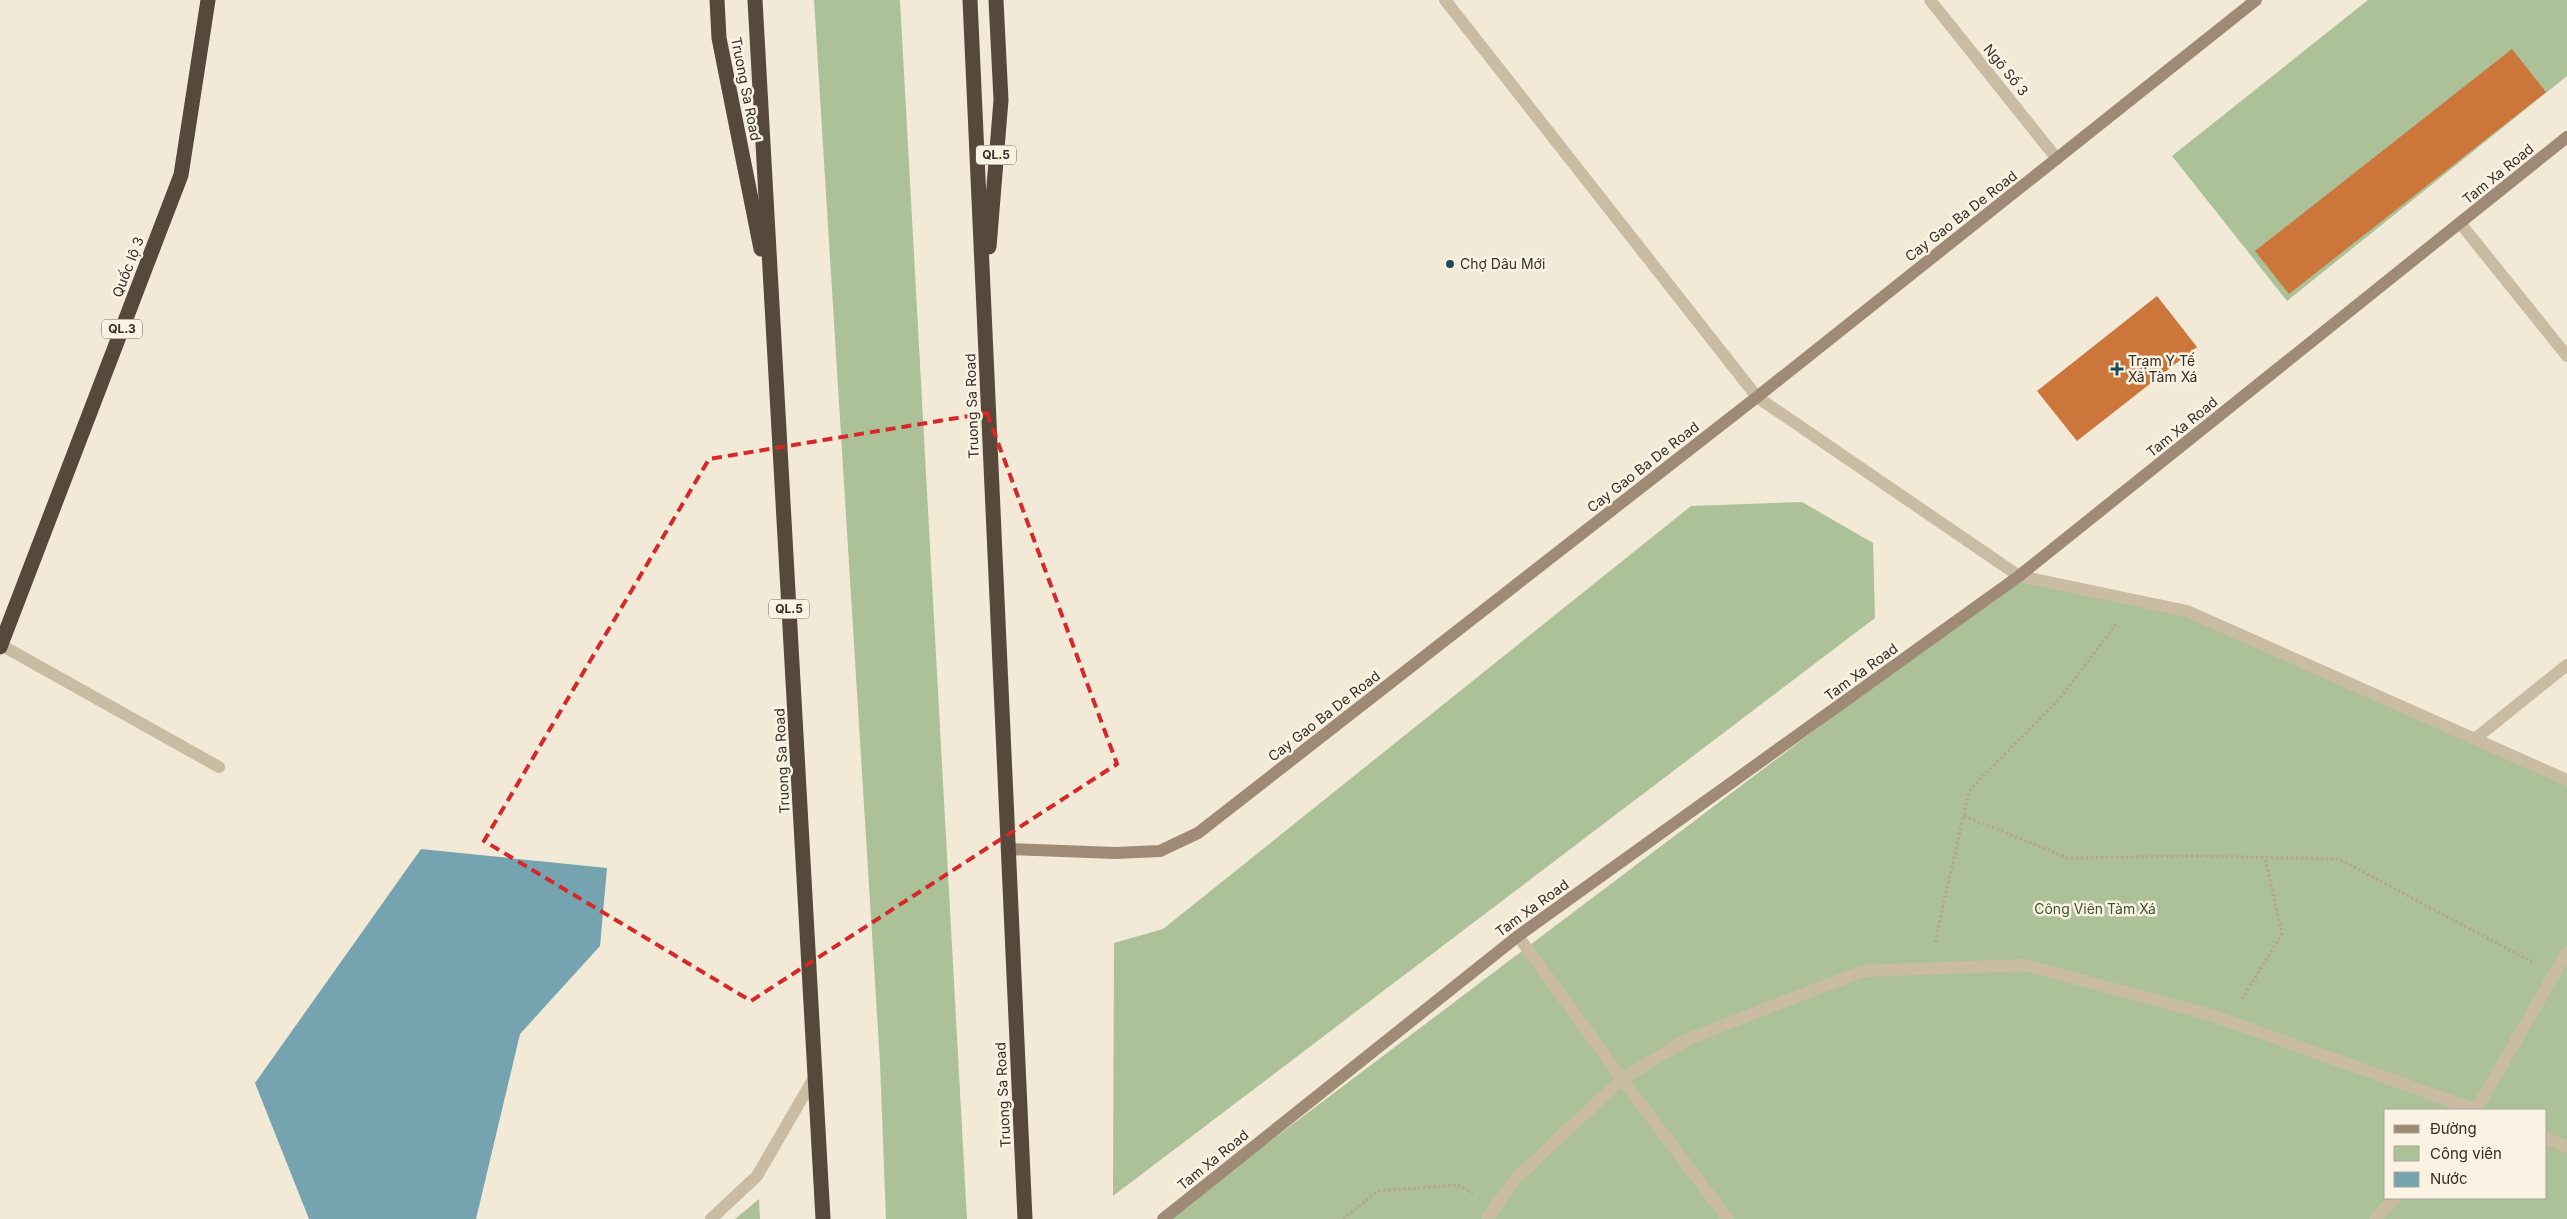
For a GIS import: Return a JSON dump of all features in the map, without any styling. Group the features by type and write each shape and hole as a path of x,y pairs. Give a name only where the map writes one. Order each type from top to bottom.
{"highway":[{"name":"Quốc lộ 3","path":"0,646 181,175 208,0"},
{"name":"Truong Sa Road","path":"717,0 719,38 772,302"},
{"name":"Truong Sa Road","path":"755,0 823,1219"},
{"name":"Truong Sa Road","path":"970,0 1025,1219"},
{"name":"Truong Sa Road","path":"984,311 1001,100 996,0"}],"street":[{"path":"1445,0 1756,397 2019,576 2187,612 2476,738 2567,780"},
{"name":"Ngõ Số 3","path":"1930,0 2057,159"},
{"name":"Cay Gao Ba De Road","path":"1007,849 1115,853 1160,851 1198,833 1756,397 2256,0"},
{"name":"Tam Xa Road","path":"1163,1219 1518,936 2019,576 2567,137"},
{"path":"2460,224 2567,356"},
{"path":"0,646 219,767"},
{"path":"2476,738 2567,665"},
{"path":"1518,936 1622,1079 1728,1219"},
{"path":"2477,1109 2567,952"},
{"path":"1486,1219 1515,1179 1622,1079 1688,1039 1863,971 2025,965 2229,1021 2473,1109"},
{"path":"711,1219 757,1176 815,1076"},
{"path":"2547,1138 2567,1147"},
{"path":"2375,1219 2394,1199"}],"path":[{"path":"1929,968 1969,791 2062,696 2134,600"},
{"path":"1964,816 2068,858 2195,856 2339,859 2554,974"},
{"path":"2229,1021 2282,934 2265,857"},
{"path":"1343,1219 1378,1191 1457,1185 1497,1204"}],"highlighted area":[{"path":"987,413 1117,764 751,1001 484,841 709,459"}],"green space":[{"path":"814,0 900,0 967,1219 886,1219 880,1063"},
{"path":"2368,0 2567,0 2567,76 2287,301 2172,156"},
{"path":"1802,502 1873,543 1875,618 1113,1196 1114,943 1163,929 1691,506"},
{"name":"Công Viên Tàm Xá","path":"2019,576 2187,611 2567,782 2567,1219 1167,1219"},
{"path":"759,1199 760,1219 735,1219"}],"water":[{"path":"421,849 607,868 600,946 520,1034 476,1219 309,1219 255,1083"}],"building":[{"path":"2512,49 2546,92 2289,294 2255,251"},
{"name":"Trạm Y Tế Xã Tàm Xá","path":"2157,296 2197,347 2077,441 2037,391"}],"place":[{"name":"Chợ Dâu Mới","path":"1450,264"},
{"name":"Trạm Y Tế Xã Tàm Xá","path":"2117,369"}]}
